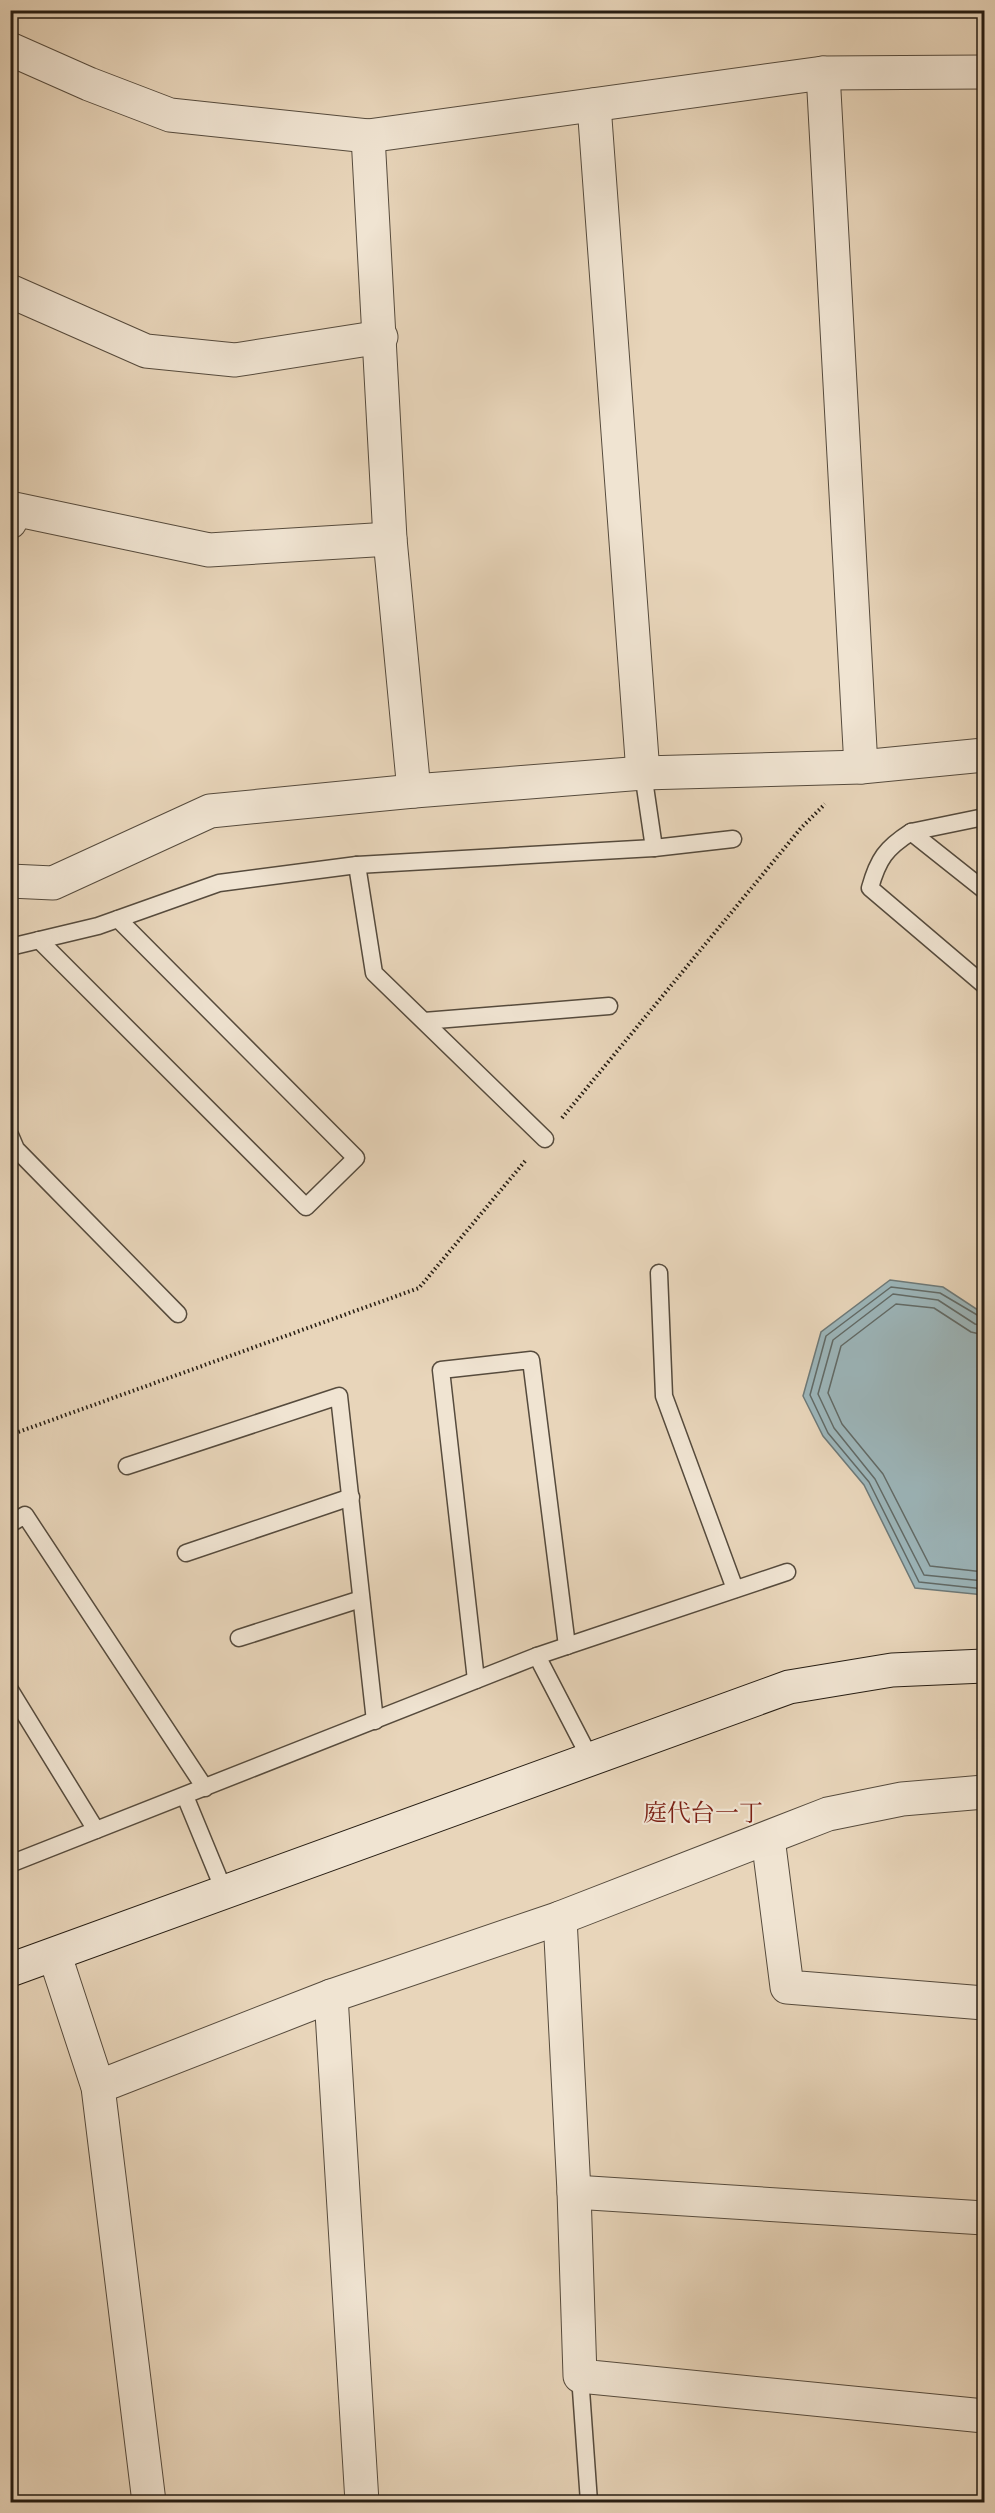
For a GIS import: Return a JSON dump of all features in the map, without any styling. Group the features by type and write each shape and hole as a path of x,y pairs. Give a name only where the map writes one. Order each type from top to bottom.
{"street":[{"path":"10,49 170,116 368,136 823,73 984,72"},
{"path":"823,73 861,767"},
{"path":"594,105 644,773"},
{"path":"368,136 381,337 390,539 414,791"},
{"path":"10,291 146,351 235,360 381,337"},
{"path":"10,522 14,509 209,550 390,539"},
{"path":"10,881 53,883 210,811 414,791 644,773 861,767 984,755"},
{"path":"10,1970 55,1956 789,1687 892,1670 984,1666"},
{"path":"98,2087 331,1996 560,1918 828,1814 902,1799 984,1792"},
{"path":"768,1838 786,1987 984,2003"},
{"path":"560,1918 574,2192 580,2376 984,2416"},
{"path":"55,1956 98,2087 149,2502"},
{"path":"331,1996 362,2502"},
{"path":"574,2192 984,2218"}],"lane":[{"path":"644,773 654,848"},
{"path":"984,818 911,832 890,845 876,867 870,888 984,985"},
{"path":"911,832 984,890"},
{"path":"10,946 118,919 219,883 357,865 654,848 733,839"},
{"path":"357,865 374,973 544,1139"},
{"path":"39,940 306,1207 356,1158 118,919"},
{"path":"424,1021 609,1006"},
{"path":"10,1135 16,1149 178,1314"},
{"path":"659,1273 664,1396 735,1589"},
{"path":"476,1680 441,1370 531,1360 567,1646"},
{"path":"127,1466 339,1396 375,1721"},
{"path":"186,1553 351,1497"},
{"path":"10,1524 25,1515 205,1788"},
{"path":"10,1864 537,1656 786,1572"},
{"path":"239,1638 361,1599"},
{"path":"537,1656 591,1760"},
{"path":"10,1690 96,1830"},
{"path":"185,1796 225,1893"},
{"path":"580,2376 589,2502"}],"path":[{"path":"10,1435 419,1288 801,828 861,767"}],"water":[{"path":"890,1280 943,1287 984,1314 984,1595 915,1588 864,1485 823,1436 803,1396 821,1332"}],"district":[{"name":"庭代台一丁","path":"703,1813"}]}
